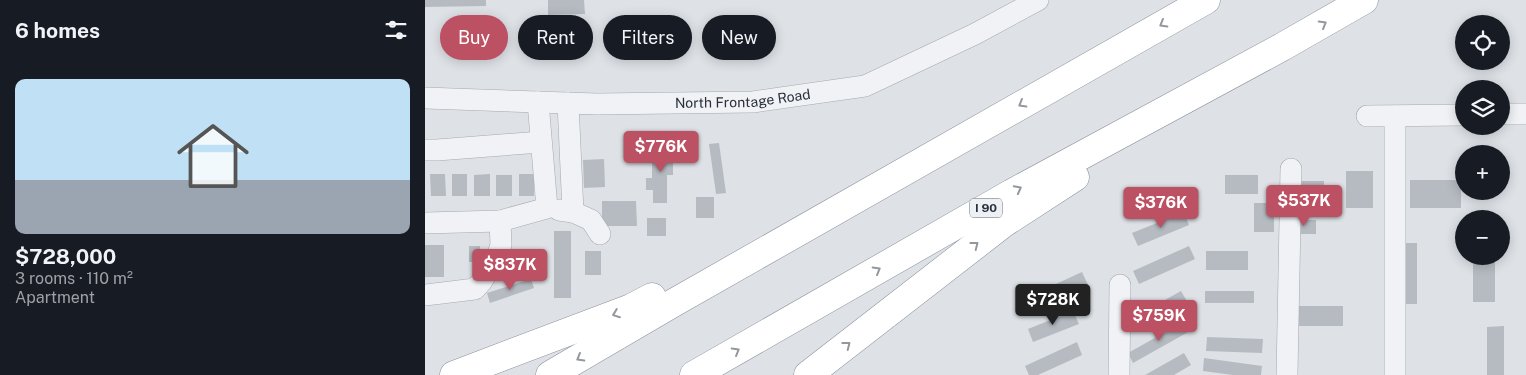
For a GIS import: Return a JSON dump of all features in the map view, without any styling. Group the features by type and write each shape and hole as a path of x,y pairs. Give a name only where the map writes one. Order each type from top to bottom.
{"highway":[{"path":"550,375 1206,0"},
{"name":"I 90","path":"694,375 1011,193 1282,47 1364,0"},
{"path":"808,375 1004,223 1282,47"},
{"path":"454,375 631,308 926,159"}],"street":[{"name":"North Frontage Road","path":"425,98 568,103 753,102 865,86 975,34 1038,0"},
{"path":"538,102 547,208"},
{"path":"568,103 573,212"},
{"path":"1510,114 1526,114"},
{"path":"1367,116 1455,115"},
{"path":"1395,116 1395,375"},
{"path":"425,150 541,142"},
{"path":"1287,375 1291,169"},
{"path":"425,223 500,221 547,208 573,212 591,220 600,234"},
{"path":"425,295 475,289 497,257 501,245 500,221"},
{"path":"1119,375 1120,285"}],"building":[{"path":"425,0 486,0 486,6 425,7"},
{"path":"548,0 584,0 585,14 548,15"},
{"path":"719,143 726,193 716,194 709,144"},
{"path":"652,146 673,146 673,175 667,175 667,203 653,203 653,190 646,190 646,178 652,178"},
{"path":"604,159 605,187 584,188 583,160"},
{"path":"1346,171 1373,171 1373,208 1346,208"},
{"path":"430,174 445,174 446,196 431,196"},
{"path":"452,174 467,174 467,196 452,196"},
{"path":"490,174 490,196 474,196 474,175"},
{"path":"519,174 534,174 534,196 519,196"},
{"path":"496,175 512,175 512,196 496,196"},
{"path":"1225,175 1258,175 1258,194 1225,194"},
{"path":"1410,180 1455,180 1455,200 1461,200 1461,208 1410,208"},
{"path":"1292,181 1324,181 1324,201 1292,201"},
{"path":"696,197 714,197 714,218 696,218"},
{"path":"602,201 636,201 637,226 602,226"},
{"path":"1254,203 1274,203 1274,232 1254,232"},
{"path":"1184,212 1189,225 1138,246 1132,233"},
{"path":"647,218 666,218 666,236 647,236"},
{"path":"1293,220 1316,220 1316,234 1293,234"},
{"path":"554,231 571,231 571,298 554,298"},
{"path":"1403,243 1417,243 1417,304 1403,304"},
{"path":"425,245 444,245 444,277 425,277"},
{"path":"469,246 480,246 480,262 469,262"},
{"path":"1189,246 1195,259 1139,284 1133,271"},
{"path":"585,251 601,251 601,275 585,275"},
{"path":"1206,251 1248,251 1248,270 1206,270"},
{"path":"1473,265 1495,265 1495,302 1473,302"},
{"path":"1082,272 1089,287 1040,308 1034,294"},
{"path":"531,279 534,288 490,303 487,293"},
{"path":"1181,291 1188,303 1140,331 1133,318"},
{"path":"1205,291 1254,291 1254,303 1205,303"},
{"path":"1292,306 1343,306 1343,326 1292,326"},
{"path":"1073,311 1079,324 1033,342 1028,329"},
{"path":"1185,321 1190,331 1133,363 1128,353"},
{"path":"1504,326 1504,375 1487,375 1487,327"},
{"path":"1207,337 1263,339 1262,353 1206,351"},
{"path":"1077,342 1082,355 1038,375 1029,375 1025,366"},
{"path":"1184,353 1191,365 1174,375 1145,375"},
{"path":"1204,358 1262,366 1261,375 1233,375 1203,371"}]}
